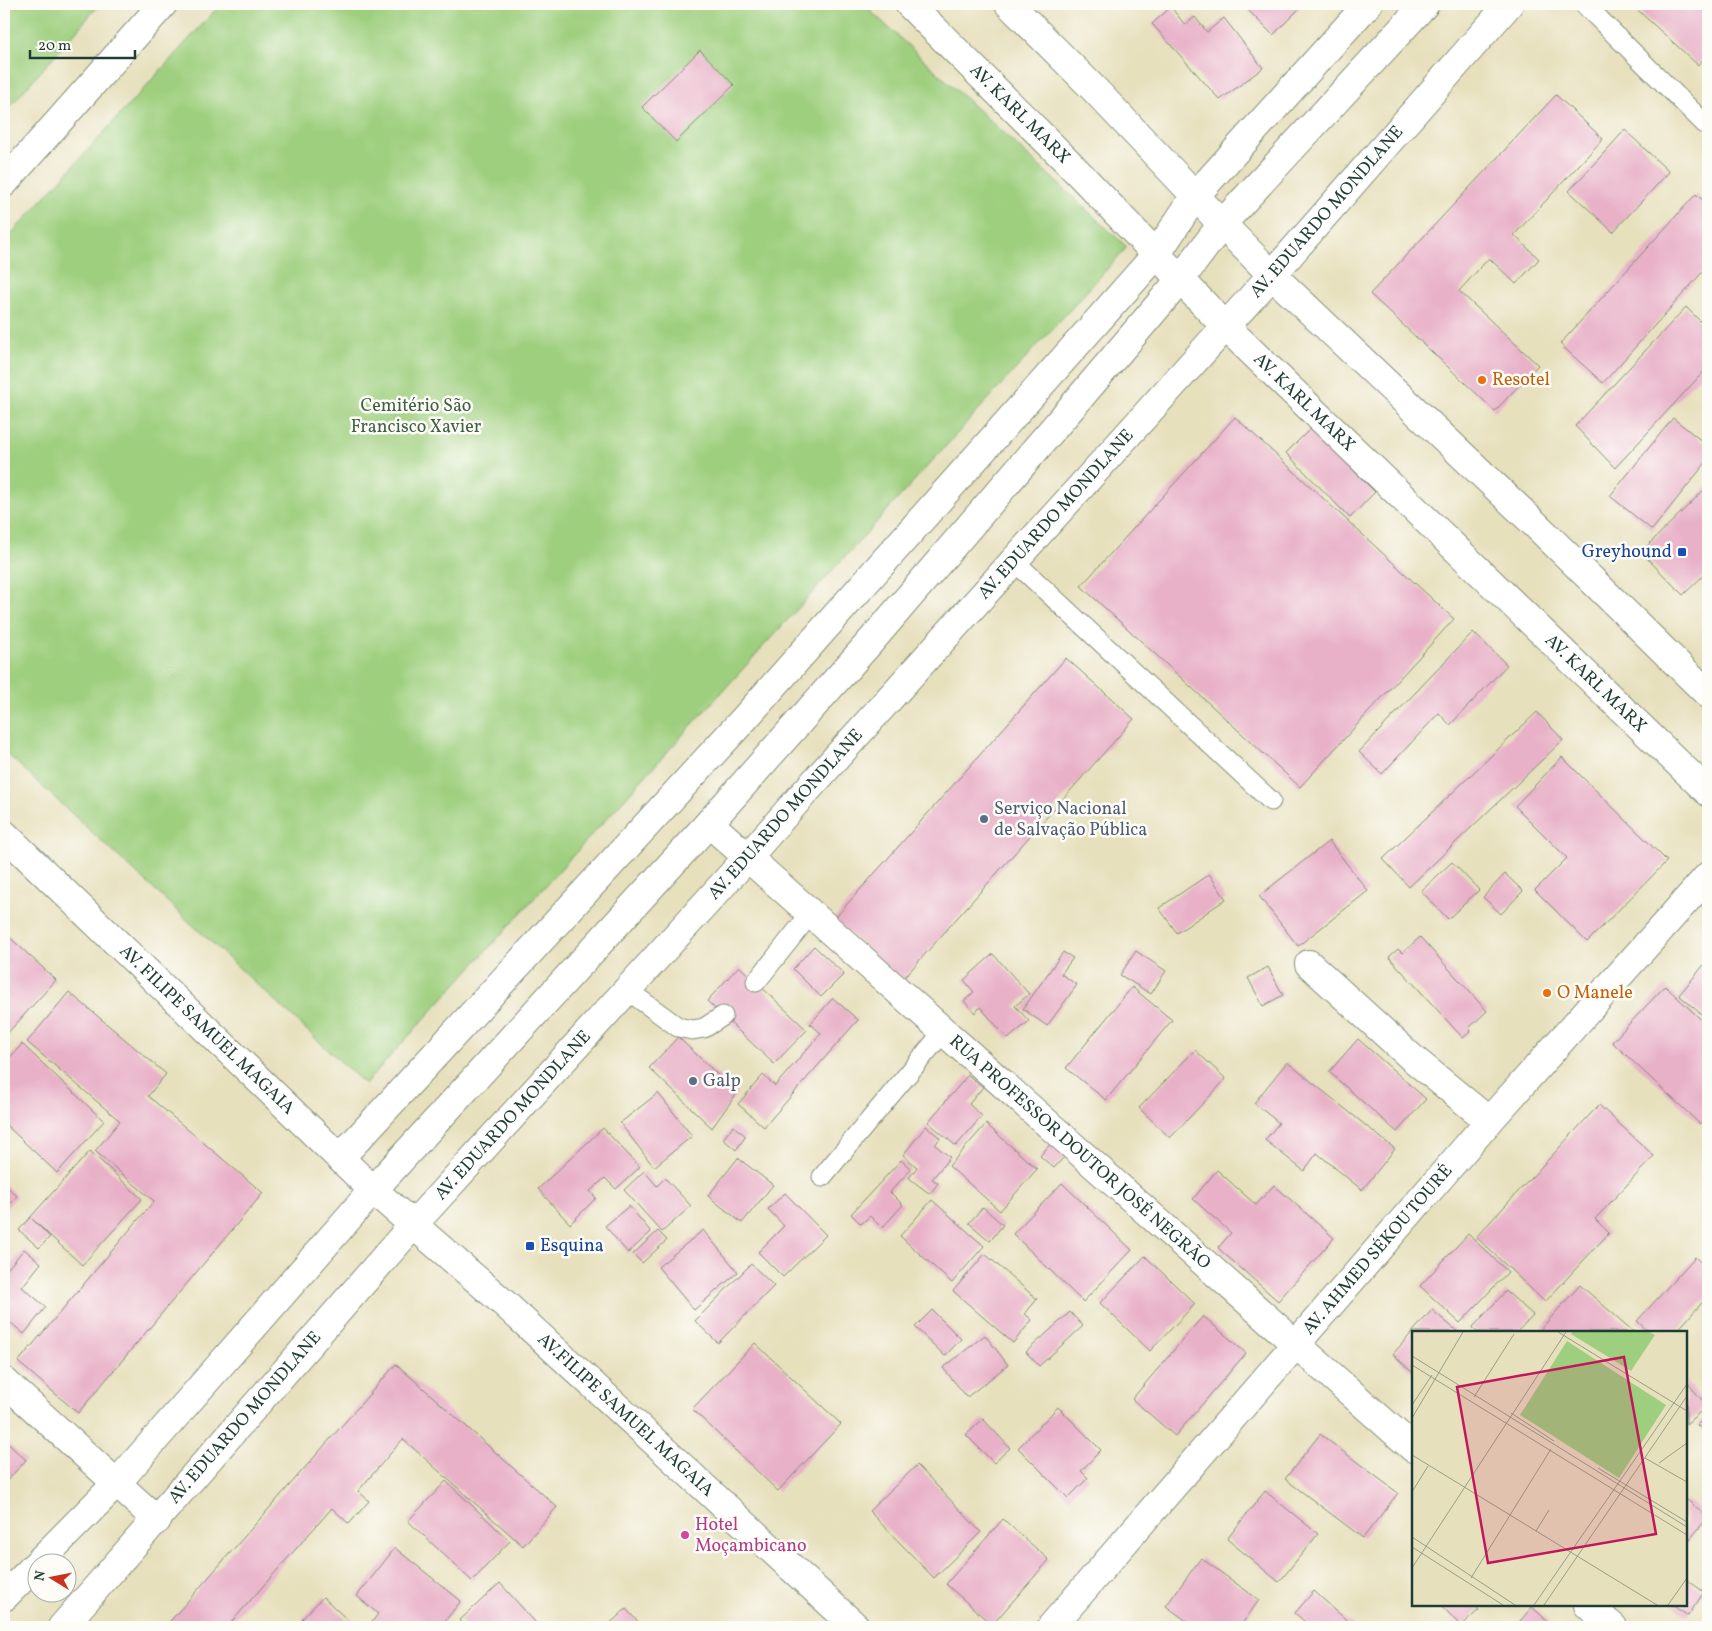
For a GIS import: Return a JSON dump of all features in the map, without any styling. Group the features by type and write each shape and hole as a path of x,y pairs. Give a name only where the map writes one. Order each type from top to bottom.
{"street":[{"path":"4,183 163,4"},
{"name":"AV. KARL MARX","path":"909,4 1066,160 1225,326 1708,792"},
{"path":"1010,4 1272,275 1530,520 1708,694"},
{"path":"340,1158 745,718 1156,255 1196,196 1368,4"},
{"path":"4,1597 116,1484 373,1190 709,823 878,633 1180,280 1222,224 1424,4"},
{"name":"AV. EDUARDO MONDLANE","path":"62,1627 413,1225 748,857 1272,275 1509,4"},
{"name":"RUA PROFESSOR DOUTOR JOSÉ NEGRÃO","path":"709,823 1412,1447"},
{"name":"AV. FILIPE SAMUEL MAGAIA","path":"4,834 373,1190 413,1225"},
{"name":"AV. AHMED SÉKOU TOURÉ","path":"1051,1627 1298,1344 1489,1121 1708,876"},
{"path":"1309,964 1411,1057 1489,1121"},
{"name":"AV.FILIPE SAMUEL MAGAIA","path":"413,1225 506,1305 856,1627"},
{"path":"4,1380 156,1520"},
{"path":"1589,1606 1613,1627"}],"lane":[{"path":"1584,4 1708,125"},
{"path":"1014,562 1271,800"},
{"path":"756,982 811,913"},
{"path":"627,990 678,1027 692,1030 704,1028 723,1016"},
{"path":"822,1177 944,1031"}],"green space":[{"path":"4,4 100,4 4,113"},
{"name":"Cemitério São Francisco Xavier","path":"221,4 863,4 1127,247 365,1084 4,751 4,242"}],"building":[{"path":"1242,4 1304,4 1273,35"},
{"path":"1631,4 1705,4 1708,7 1708,54 1698,65"},
{"path":"1171,7 1185,25 1195,17 1207,32 1224,18 1263,68 1220,100 1152,24"},
{"path":"700,50 734,85 676,142 642,107"},
{"path":"1556,95 1603,139 1514,235 1539,259 1516,284 1489,258 1459,291 1538,365 1495,411 1370,294"},
{"path":"1625,130 1669,172 1613,232 1569,191"},
{"path":"1696,194 1708,205 1708,266 1603,383 1560,344"},
{"path":"1686,307 1708,329 1708,367 1615,468 1575,426"},
{"path":"1235,417 1454,619 1300,787 1081,586"},
{"path":"1673,418 1708,446 1708,460 1652,530 1610,496"},
{"path":"1311,428 1375,492 1350,518 1286,453"},
{"path":"1708,486 1708,571 1683,595 1641,552"},
{"path":"1473,632 1507,665 1450,725 1439,713 1382,774 1359,752"},
{"name":"Serviço Nacional de Salvação Pública","path":"1066,658 1134,719 902,980 834,919"},
{"path":"1537,712 1563,740 1409,887 1383,859"},
{"path":"1562,757 1667,861 1587,942 1535,890 1567,858 1515,806"},
{"path":"1329,841 1368,891 1298,946 1259,896"},
{"path":"1452,862 1479,890 1448,919 1421,891"},
{"path":"1209,874 1226,899 1177,933 1159,908"},
{"path":"1505,874 1523,891 1501,914 1483,897"},
{"path":"4,932 56,980 4,1037"},
{"path":"1420,937 1487,1011 1469,1028 1471,1031 1463,1038 1389,957 1398,949 1402,953"},
{"path":"814,946 844,974 821,997 793,969"},
{"path":"1136,951 1166,971 1151,994 1120,975"},
{"path":"1063,952 1073,958 1061,974 1077,985 1047,1026 1023,1009"},
{"path":"993,954 1029,994 1015,1006 1029,1021 1008,1039 980,1007 975,1013 964,1001 974,992 964,980"},
{"path":"1708,960 1708,1020 1679,995"},
{"path":"739,966 807,1030 774,1064 707,1001"},
{"path":"1268,967 1283,995 1263,1006 1248,978"},
{"path":"1665,986 1708,1026 1708,1115 1700,1124 1612,1042"},
{"path":"1132,987 1172,1020 1106,1100 1066,1068"},
{"path":"69,992 166,1074 148,1096 263,1193 78,1413 18,1362 154,1201 95,1151 120,1121 27,1042"},
{"path":"833,998 858,1020 764,1127 738,1104 763,1075 775,1086 821,1033 810,1024"},
{"name":"Galp","path":"678,1037 737,1093 712,1128 649,1068"},
{"path":"1358,1039 1426,1099 1397,1132 1329,1072"},
{"path":"22,1044 104,1121 57,1173 4,1123 4,1064"},
{"path":"1195,1050 1226,1079 1170,1138 1139,1108"},
{"path":"1287,1062 1395,1149 1362,1190 1317,1153 1304,1171 1265,1140 1279,1123 1254,1103"},
{"path":"968,1075 983,1087 969,1104 982,1116 956,1146 928,1122"},
{"path":"658,1093 692,1136 654,1167 620,1123"},
{"path":"1599,1105 1654,1156 1595,1219 1609,1233 1545,1302 1476,1237"},
{"path":"986,1124 1037,1169 1000,1211 949,1166"},
{"path":"733,1126 746,1136 736,1150 723,1139"},
{"path":"926,1126 940,1138 935,1145 950,1157 932,1179 938,1183 930,1194 909,1178 917,1167 903,1155"},
{"path":"603,1128 640,1167 616,1189 605,1178 590,1191 596,1198 570,1224 538,1189"},
{"path":"1052,1142 1066,1155 1054,1168 1040,1156"},
{"path":"90,1151 142,1199 82,1265 32,1219 50,1237 39,1248 19,1230"},
{"path":"738,1158 773,1185 742,1223 708,1196"},
{"path":"901,1160 911,1169 890,1192 903,1205 882,1228 870,1216 861,1224 851,1214"},
{"path":"1217,1170 1256,1205 1274,1185 1334,1238 1278,1301 1218,1248 1231,1233 1193,1199"},
{"path":"644,1171 657,1186 665,1178 691,1206 662,1232 624,1190"},
{"path":"1062,1183 1132,1250 1083,1302 1013,1234"},
{"path":"4,1184 17,1196 4,1211"},
{"path":"785,1193 826,1235 783,1277 758,1252 784,1226 768,1209"},
{"path":"932,1200 984,1246 952,1283 900,1236"},
{"path":"629,1206 651,1232 628,1253 605,1226"},
{"path":"983,1207 1003,1225 990,1241 969,1223"},
{"path":"703,1230 738,1272 694,1310 658,1267"},
{"path":"658,1231 667,1240 642,1263 633,1254"},
{"path":"1468,1234 1508,1272 1460,1323 1420,1286"},
{"path":"24,1249 41,1263 22,1287 46,1307 24,1334 4,1317 4,1273"},
{"path":"985,1254 1037,1299 1025,1314 1032,1320 1013,1343 953,1291"},
{"path":"1145,1256 1195,1304 1150,1351 1100,1303"},
{"path":"1695,1257 1708,1269 1708,1296 1677,1331 1648,1331 1637,1321"},
{"path":"751,1264 774,1286 718,1343 695,1321"},
{"path":"1580,1285 1633,1331 1539,1331"},
{"path":"1506,1291 1533,1315 1518,1331 1476,1331 1472,1328"},
{"path":"932,1310 961,1339 945,1356 915,1327"},
{"path":"1432,1310 1457,1331 1413,1331"},
{"path":"1070,1312 1083,1326 1039,1366 1026,1352"},
{"path":"1203,1316 1246,1353 1175,1436 1132,1399"},
{"path":"1412,1333 1412,1372 1393,1354"},
{"path":"985,1335 1008,1365 967,1397 943,1368"},
{"path":"755,1343 841,1424 778,1491 692,1409"},
{"path":"396,1364 557,1507 523,1546 403,1439 358,1491 369,1501 349,1524 332,1508 227,1627 165,1627"},
{"path":"1687,1382 1707,1406 1687,1423"},
{"path":"1058,1407 1101,1450 1081,1471 1088,1478 1068,1498 1018,1448"},
{"path":"1708,1414 1708,1435 1697,1425"},
{"path":"983,1419 1010,1448 994,1463 966,1435"},
{"path":"1320,1434 1398,1493 1363,1538 1285,1479"},
{"path":"4,1440 26,1460 4,1484"},
{"path":"917,1465 981,1532 934,1578 869,1511"},
{"path":"446,1481 510,1541 472,1581 408,1521"},
{"path":"1265,1491 1318,1534 1279,1582 1227,1539"},
{"path":"1687,1500 1708,1517 1687,1543"},
{"path":"1003,1519 1049,1560 992,1625 946,1584"},
{"path":"395,1548 461,1601 440,1627 368,1627 378,1614 357,1596"},
{"path":"1201,1558 1259,1600 1240,1627 1195,1627 1166,1606"},
{"path":"1687,1580 1704,1592 1688,1616 1673,1606 1687,1606"},
{"path":"500,1583 536,1623 531,1627 466,1627 460,1620"},
{"path":"1314,1591 1354,1627 1311,1627 1295,1613"},
{"path":"323,1597 355,1627 310,1627 302,1619"},
{"path":"1442,1606 1475,1606 1479,1610 1461,1626"},
{"path":"1532,1607 1554,1627 1515,1627"},
{"path":"626,1609 643,1627 606,1627"}],"place":[{"name":"Resotel","path":"1482,380"},
{"name":"Greyhound","path":"1682,552"},
{"name":"Serviço Nacional de Salvação Pública","path":"984,819"},
{"name":"O Manele","path":"1547,993"},
{"name":"Galp","path":"693,1081"},
{"name":"Esquina","path":"530,1246"},
{"name":"Hotel Moçambicano","path":"685,1535"}]}
